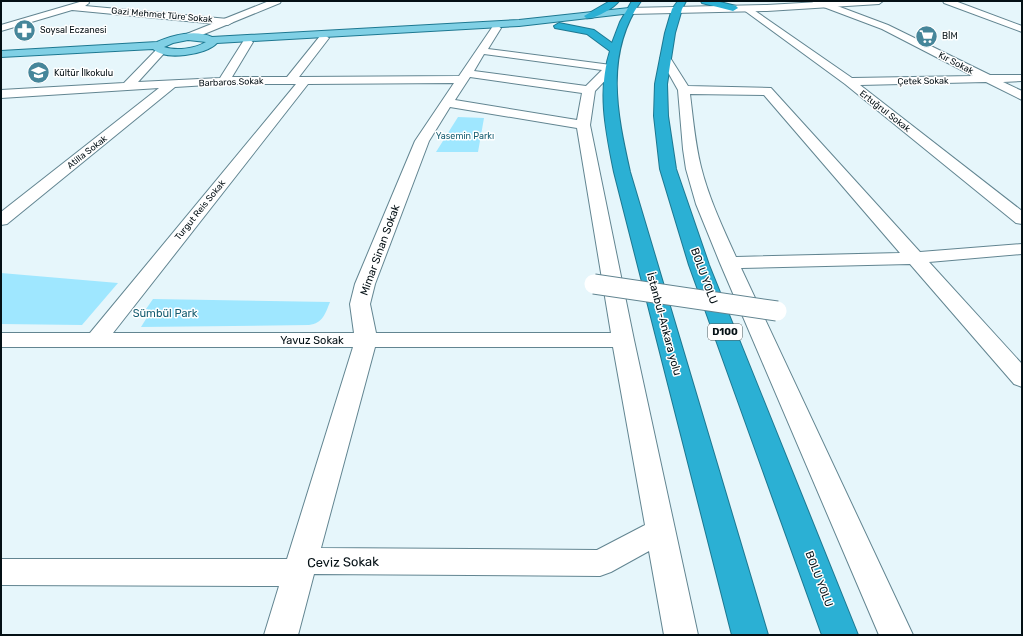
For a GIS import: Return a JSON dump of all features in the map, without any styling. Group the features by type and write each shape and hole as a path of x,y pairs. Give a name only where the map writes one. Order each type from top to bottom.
{"highway":[{"path":"589,16 609,6 615,1"},
{"path":"624,21 637,1"},
{"path":"705,1 733,8"},
{"name":"BOLU YOLU","path":"675,13 661,84 661,116 668,169 699,265 840,635"},
{"name":"İstanbul-Ankara yolu","path":"624,21 613,59 611,109 622,172 750,635"},
{"path":"559,26 590,32 613,59"}],"main road":[{"path":"675,13 748,10 820,2 879,1"},
{"path":"1,58 160,48 170,40 188,37 282,2"},
{"path":"1,54 160,48 186,51 209,41 282,2"},
{"path":"209,41 519,23 589,16 624,21 675,13 733,8 748,10"},
{"path":"188,37 209,41 248,42 496,28 596,25"}],"street":[{"path":"1,28 90,1"},
{"path":"947,1 1022,29"},
{"name":"Kır Sokak","path":"820,2 885,27 1022,96"},
{"name":"Gazi Mehmet Türe Sokak","path":"72,7 228,22"},
{"name":"Ertuğrul Sokak","path":"748,10 849,82 1022,218"},
{"name":"Mimar Sinan Sokak","path":"281,635 366,340 360,304 365,284 422,141 496,28"},
{"name":"Turgut Reis Sokak","path":"96,340 298,80 324,38"},
{"path":"224,81 248,42"},
{"path":"126,87 160,48"},
{"path":"482,50 613,59"},
{"path":"665,58 684,90 690,149 704,204 896,635"},
{"path":"613,59 590,90 583,125 623,340 681,635"},
{"name":"Barbaros Sokak","path":"1,94 224,81 464,76 590,90"},
{"name":"Çetek Sokak","path":"849,82 1022,78"},
{"name":"Atilla Sokak","path":"1,220 172,84"},
{"path":"684,90 767,91 1022,379"},
{"path":"447,103 583,125"},
{"path":"729,263 914,258 1022,249"},
{"path":"594,284 777,311"},
{"name":"Yavuz Sokak","path":"1,340 623,340"},
{"name":"Ceviz Sokak","path":"1,572 600,563 661,531"}],"green space":[{"name":"Yasemin Parkı","path":"458,117 484,118 478,152 436,152"},
{"name":"Sümbül Park","path":"1,273 118,283 82,325 1,324"},
{"name":"Sümbül Park","path":"153,299 330,302 323,317 314,324 309,325 141,327 151,311 146,309"}],"place":[{"name":"Soysal Eczanesi","path":"24,30"},
{"name":"BİM","path":"926,36"},
{"name":"Kültür İlkokulu","path":"38,73"}]}
